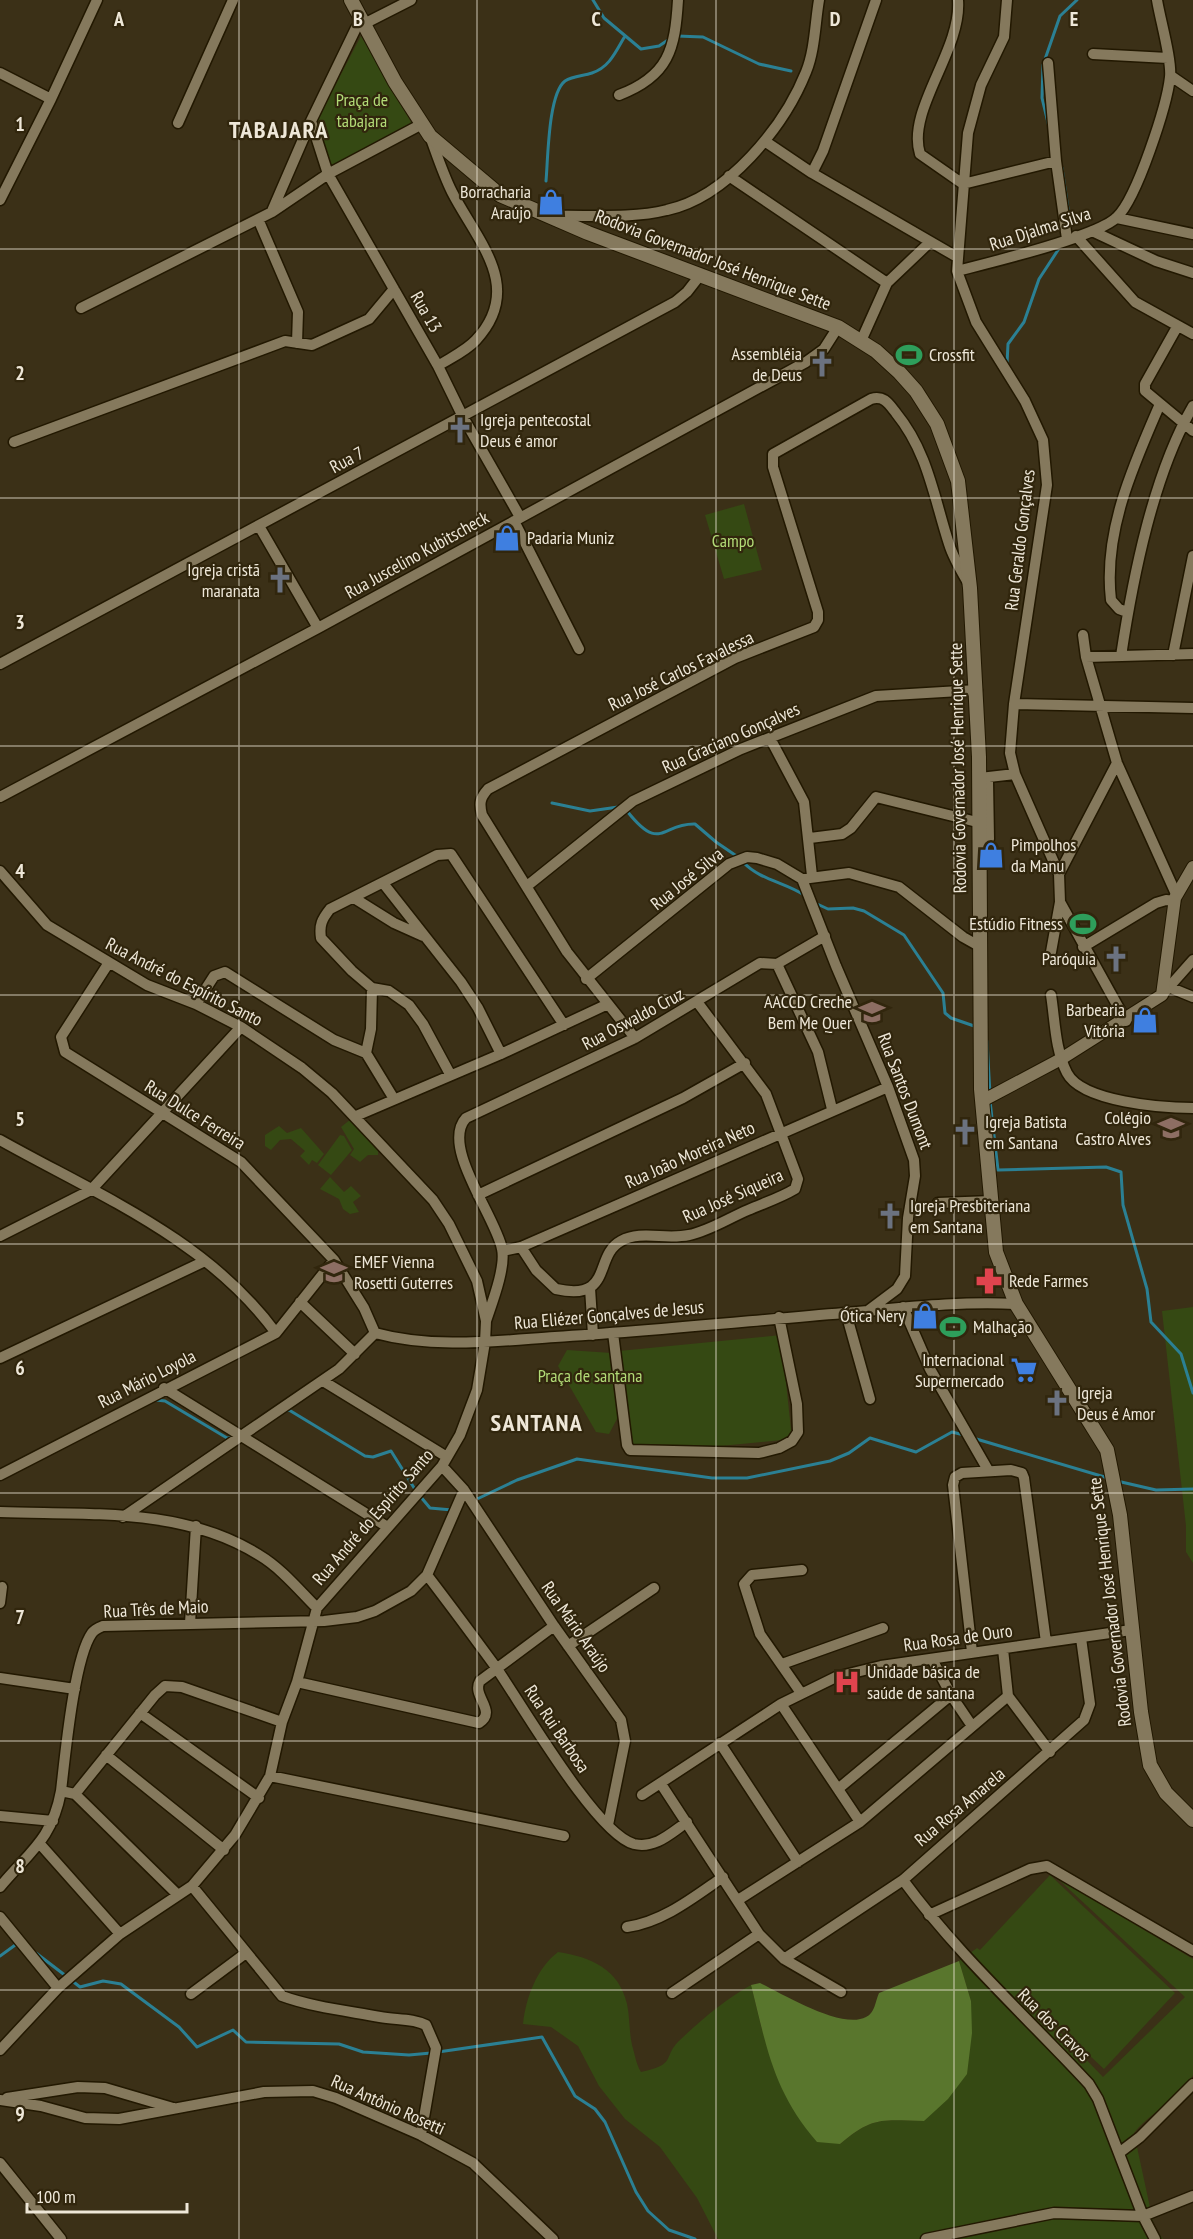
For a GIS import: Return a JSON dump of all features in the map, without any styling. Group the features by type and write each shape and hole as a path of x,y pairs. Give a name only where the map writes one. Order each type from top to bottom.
{"main road":[{"name":"Rodovia Governador José Henrique Sette","path":"351,0 362,23 430,136 465,168 500,195 549,217 838,327 889,362 916,391 928,408 948,450 958,481 963,512 984,779 979,946 982,1101 996,1252 1016,1304 1107,1450 1120,1515 1131,1630 1150,1765 1166,1793 1193,1820"}],"street":[{"path":"178,123 233,0"},
{"path":"272,212 310,121 356,28 411,0"},
{"path":"619,95 642,86 667,56 675,41 678,0"},
{"path":"549,217 668,210 688,204 729,176 766,142 806,72 819,0"},
{"path":"812,173 823,151 876,0"},
{"path":"958,0 957,29 924,109 918,147 924,159 963,184 1056,161"},
{"name":"Rua Geraldo Gonçalves","path":"1007,0 1004,37 973,108 963,184 957,271 976,322 1025,401 1043,440 1047,456 1047,485 1014,704 1010,753 1015,774 1059,874"},
{"name":"Rua Djalma Silva","path":"957,271 1092,231 1117,218 1127,204 1145,166 1171,76 1157,0"},
{"path":"0,200 51,99 93,1"},
{"path":"1093,54 1168,58"},
{"path":"1048,63 1056,161 1071,237 1136,302 1193,334"},
{"path":"0,73 51,99"},
{"path":"1171,76 1193,90"},
{"name":"Rua 13","path":"310,121 328,174 438,366 517,519 579,649"},
{"path":"81,308 272,212 328,174 422,124"},
{"path":"430,136 452,191 496,270 498,287 487,326 474,342 438,366"},
{"path":"766,142 812,173 957,257"},
{"path":"729,176 887,283"},
{"path":"1117,218 1193,234"},
{"path":"258,219 298,312 297,343"},
{"path":"1092,231 1156,261 1193,273"},
{"path":"861,341 887,283 930,242"},
{"name":"Rua 7","path":"0,664 675,302 687,292 701,273"},
{"path":"14,442 285,341 312,345 369,319 394,289"},
{"name":"Rua Juscelino Kubitscheck","path":"0,796 318,628 816,356 838,327"},
{"path":"1177,327 1145,384 1146,394 1193,431"},
{"name":"Rua José Carlos Favalessa","path":"527,886 482,815 479,804 488,789 735,658 814,627 818,620 818,612 773,467 773,454 871,399 879,397 887,401 909,429 920,449 940,505 948,542 970,588"},
{"path":"1127,612 1119,609 1111,600 1109,560 1116,521 1160,404"},
{"path":"1121,656 1127,612 1154,503 1183,423 1193,406"},
{"path":"259,526 318,628"},
{"path":"1173,655 1193,556"},
{"path":"1083,635 1086,657 1117,763 1175,898"},
{"path":"1086,657 1193,654"},
{"name":"Rua Graciano Gonçalves","path":"527,886 633,801 741,750 771,740 825,715 876,696 977,690"},
{"path":"1014,704 1193,708"},
{"name":"Rua Santos Dumont","path":"771,740 804,802 810,838 807,877 825,936 888,1087 914,1160 915,1176 908,1218 905,1276 897,1289 868,1310"},
{"path":"1051,952 1060,902 1059,874 1117,763"},
{"path":"989,839 984,779 1015,774"},
{"path":"810,838 842,834 851,828 876,797 981,823"},
{"path":"450,1074 423,1024 409,1005 389,991 372,988 352,971 321,938 320,926 323,917 330,909 437,855 451,854 564,1025"},
{"name":"Rua José Silva","path":"586,978 738,859 757,858 807,877"},
{"path":"1167,992 1175,898 1193,867"},
{"name":"Rua André do Espírito Santo","path":"0,871 47,925 108,964 147,985 196,1004 242,1027 302,1068 356,1116 433,1200 449,1224 477,1281 486,1321 485,1342 470,1413 445,1461 386,1526 317,1608 297,1682 282,1722 270,1776 224,1850 192,1886 120,1934 58,1988 0,2050"},
{"path":"807,877 849,873 887,882 899,887 963,937 979,946"},
{"path":"383,883 478,1008 501,1054"},
{"path":"527,886 586,978 635,1038"},
{"path":"354,898 394,923 426,938"},
{"path":"1083,947 1156,903 1175,898"},
{"path":"1060,902 1126,1021"},
{"name":"Rua Oswaldo Cruz","path":"478,1195 461,1153 458,1134 466,1118 635,1038 698,1003 760,963 777,964 825,936"},
{"path":"982,1101 1062,1059 1126,1021 1167,992 1193,960"},
{"name":"Rua Dulce Ferreira","path":"108,964 61,1037 63,1048 74,1058 241,1162 334,1260 364,1308 375,1333"},
{"path":"777,964 818,1052 832,1109"},
{"path":"196,1004 214,976 225,972 334,1040 366,1053 394,1099"},
{"path":"366,1053 371,1029 372,988"},
{"path":"1167,992 1193,997"},
{"path":"1051,995 1062,1059 1067,1074 1084,1088 1150,1107 1193,1108"},
{"name":"Rua José Siqueira","path":"590,1288 596,1282 609,1253 618,1242 635,1235 661,1238 692,1235 795,1189 798,1179 766,1094 698,1003"},
{"path":"356,1116 501,1054 608,1004"},
{"path":"0,1236 92,1191 242,1027"},
{"path":"486,1321 497,1287 503,1251 478,1195 683,1098 745,1063"},
{"name":"Rua João Moreira Neto","path":"503,1251 521,1247 832,1109 888,1087"},
{"path":"0,1140 150,1221 205,1261 255,1305 276,1333"},
{"path":"938,1203 992,1201"},
{"path":"521,1247 537,1270 556,1289 575,1291 590,1288 593,1335"},
{"name":"Rua Mário Loyola","path":"0,1475 164,1388 276,1333 334,1260"},
{"path":"0,1358 205,1261"},
{"path":"300,1302 355,1354"},
{"name":"Rua Eliézer Gonçalves de Jesus","path":"375,1333 396,1339 432,1342 485,1342 593,1335 952,1303 1016,1304"},
{"path":"903,1307 930,1369 987,1470"},
{"path":"846,1313 870,1399"},
{"path":"613,1333 627,1445 630,1450 759,1453 789,1443 798,1432 796,1404 779,1317"},
{"path":"123,1516 323,1381 355,1354 375,1333"},
{"name":"Rua Mário Araújo","path":"323,1381 445,1461 624,1728 620,1772 608,1825"},
{"path":"164,1388 386,1526"},
{"path":"972,1652 953,1485 955,1477 962,1473 1011,1470 1022,1473 1026,1483 1046,1642"},
{"path":"427,1575 464,1490"},
{"path":"0,1512 123,1516 196,1526 234,1540 260,1555 317,1608"},
{"path":"190,1623 196,1526"},
{"path":"801,1693 760,1634 745,1594 744,1580 752,1575 767,1572 802,1570"},
{"name":"Rua Três de Maio","path":"1,1884 40,1844 53,1821 60,1791 75,1689 86,1645 96,1629 103,1626 357,1617 375,1611 411,1591 427,1575"},
{"name":"Rua Rui Barbosa","path":"427,1575 496,1668 580,1794 608,1825 628,1841 645,1845 663,1839 687,1822"},
{"path":"0,1603 2,1587"},
{"path":"568,1646 654,1588"},
{"path":"297,1682 479,1723 486,1718 487,1713 477,1687 496,1668 554,1626"},
{"path":"782,1664 883,1628"},
{"name":"Rua Rosa de Ouro","path":"642,1795 781,1704 847,1674 881,1666 1131,1630"},
{"name":"Rua Rosa Amarela","path":"783,1959 903,1880 1084,1720 1090,1704 1081,1638"},
{"path":"1003,1649 1008,1696 1050,1752"},
{"path":"932,1659 951,1695 972,1726"},
{"path":"0,1678 75,1689"},
{"path":"75,1794 160,1690 172,1685 282,1722"},
{"path":"838,1789 951,1695"},
{"path":"738,1900 860,1822 1008,1696"},
{"path":"781,1704 860,1822"},
{"path":"140,1713 258,1798"},
{"path":"720,1743 798,1862"},
{"path":"106,1755 224,1850"},
{"path":"270,1776 564,1836"},
{"path":"661,1784 759,1934 783,1959 841,1992"},
{"path":"60,1791 75,1794 178,1895"},
{"path":"0,1816 53,1821"},
{"path":"40,1844 120,1934"},
{"path":"929,1915 1030,1869 1047,1866 1193,1951"},
{"path":"627,1926 644,1924 663,1916 723,1877"},
{"name":"Rua dos Cravos","path":"903,1880 929,1915 1007,2002 1089,2084 1098,2100 1143,2216 1155,2239"},
{"path":"192,1886 282,1996 299,2002 379,2017 416,2020 426,2025 436,2048 420,2135"},
{"path":"0,1917 58,1988"},
{"path":"672,1993 759,1934"},
{"path":"191,1994 246,1953"},
{"path":"1119,2152 1140,2137 1193,2084"},
{"path":"0,2100 78,2087 105,2088 141,2100 180,2109"},
{"name":"Rua Antônio Rosetti","path":"0,2100 41,2106 85,2118 119,2119 264,2091 313,2091 336,2098 420,2135 473,2163 553,2239"},
{"path":"40,2092 41,2106"},
{"path":"138,2116 142,2108 141,2100"},
{"path":"0,2163 61,2239"},
{"path":"926,2239 1054,2213 1143,2216 1193,2196"}],"green space":[{"name":"Praça de tabajara","path":"361,36 412,124 331,166 317,120"},
{"name":"Campo","path":"744,504 762,570 724,579 705,515"},
{"path":"351,1119 378,1151 378,1155 368,1155 360,1162 350,1155 354,1149 341,1127"},
{"path":"279,1126 287,1133 301,1128 324,1154 317,1163 312,1160 309,1165 300,1156 305,1151 291,1139 280,1140 271,1150 265,1146 265,1135"},
{"path":"340,1135 344,1136 352,1150 331,1175 318,1165"},
{"path":"330,1177 344,1192 351,1186 361,1196 353,1202 359,1212 350,1214 343,1209 339,1199 320,1189"},
{"path":"1193,1307 1193,1563 1186,1552 1186,1526 1162,1311"},
{"path":"781,1335 792,1439 629,1455 619,1351"},
{"name":"Praça de santana","path":"567,1350 612,1353 619,1415 609,1434 596,1432 558,1366"},
{"path":"1050,1875 1175,1993 1104,2069 1018,1989 1103,2077 1185,1997 1057,1878 1193,1959 1193,2075 1181,2092 1134,2133 1154,2226 1163,2239 718,2239 697,2198 660,2147 625,2119 599,2086 578,2046 551,2027 523,2024 527,2004 538,1975 558,1952 592,1961 610,1973 623,1992 628,2009 632,2045 641,2072 665,2063 675,2045 689,2032 723,2003 751,1985 762,2030 840,2144 870,2124 888,2120 924,2121 971,2001 959,1961 977,1948 980,1950"},
{"path":"959,1961 971,2001 972,2033 967,2074 948,2099 924,2121 888,2120 861,2128 840,2144 817,2142 790,2105 781,2087 767,2049 751,1985 760,1983 828,2015 855,2020 871,2013 879,1993"}],"waterway":[{"path":"593,0 604,18 641,49 659,46 671,38"},
{"path":"1049,127 1042,98 1043,65 1060,16 1077,0"},
{"path":"546,181 552,113 559,88 568,79 592,73 603,67 612,58 625,36"},
{"path":"677,36 703,37 759,64 791,71"},
{"path":"1062,168 1068,209"},
{"path":"1007,364 1008,344 1024,322 1039,279 1060,247"},
{"path":"552,803 590,811 618,807"},
{"path":"627,811 638,824 654,834 695,824 738,857"},
{"path":"743,862 764,877 804,895"},
{"path":"815,903 828,909 853,908 864,911 904,935 943,993 945,1013 951,1018 977,1027"},
{"path":"987,1041 990,1094"},
{"path":"990,1101 998,1170 1106,1167 1121,1172 1123,1205 1147,1289 1151,1322 1181,1354 1193,1393"},
{"path":"156,1400 165,1401 227,1438 232,1438"},
{"path":"285,1411 289,1410 365,1456 373,1457 391,1451 416,1491"},
{"path":"475,1500 517,1480 577,1459 712,1478 747,1478 830,1461 849,1453 870,1438 916,1452 952,1432 964,1435"},
{"path":"973,1438 1108,1478"},
{"path":"1117,1481 1156,1490 1193,1489"},
{"path":"420,1496 430,1508 452,1510"},
{"path":"0,1956 18,1943"},
{"path":"36,1953 66,1976"},
{"path":"71,1980 80,1987 103,1981 121,1984 179,2027 197,2047 233,2030 246,2042 339,2044 363,2052 409,2055 431,2053"},
{"path":"438,2052 542,2037 575,2096 595,2109 605,2122 636,2192 648,2211 669,2230 695,2239"}],"place":[{"name":"Borracharia Araújo","path":"551,202"},
{"name":"Crossfit","path":"909,355"},
{"name":"Assembléia de Deus","path":"822,364"},
{"name":"Igreja pentecostal Deus é amor","path":"460,430"},
{"name":"Padaria Muniz","path":"507,538"},
{"name":"Igreja cristã maranata","path":"280,580"},
{"name":"Pimpolhos da Manu","path":"991,855"},
{"name":"Estúdio Fitness","path":"1083,924"},
{"name":"Paróquia","path":"1116,959"},
{"name":"AACCD Creche Bem Me Quer","path":"872,1012"},
{"name":"Barbearia Vitória","path":"1145,1020"},
{"name":"Colégio Castro Alves","path":"1171,1128"},
{"name":"Igreja Batista em Santana","path":"965,1132"},
{"name":"Igreja Presbiteriana em Santana","path":"890,1216"},
{"name":"EMEF Vienna Rosetti Guterres","path":"334,1272"},
{"name":"Rede Farmes","path":"989,1281"},
{"name":"Ótica Nery","path":"925,1316"},
{"name":"Malhação","path":"953,1327"},
{"name":"Internacional Supermercado","path":"1024,1370"},
{"name":"Igreja Deus é Amor","path":"1057,1403"},
{"name":"Unidade básica de saúde de santana","path":"847,1682"}],"district":[{"name":"TABAJARA","path":"279,130"},
{"name":"SANTANA","path":"537,1423"}]}
